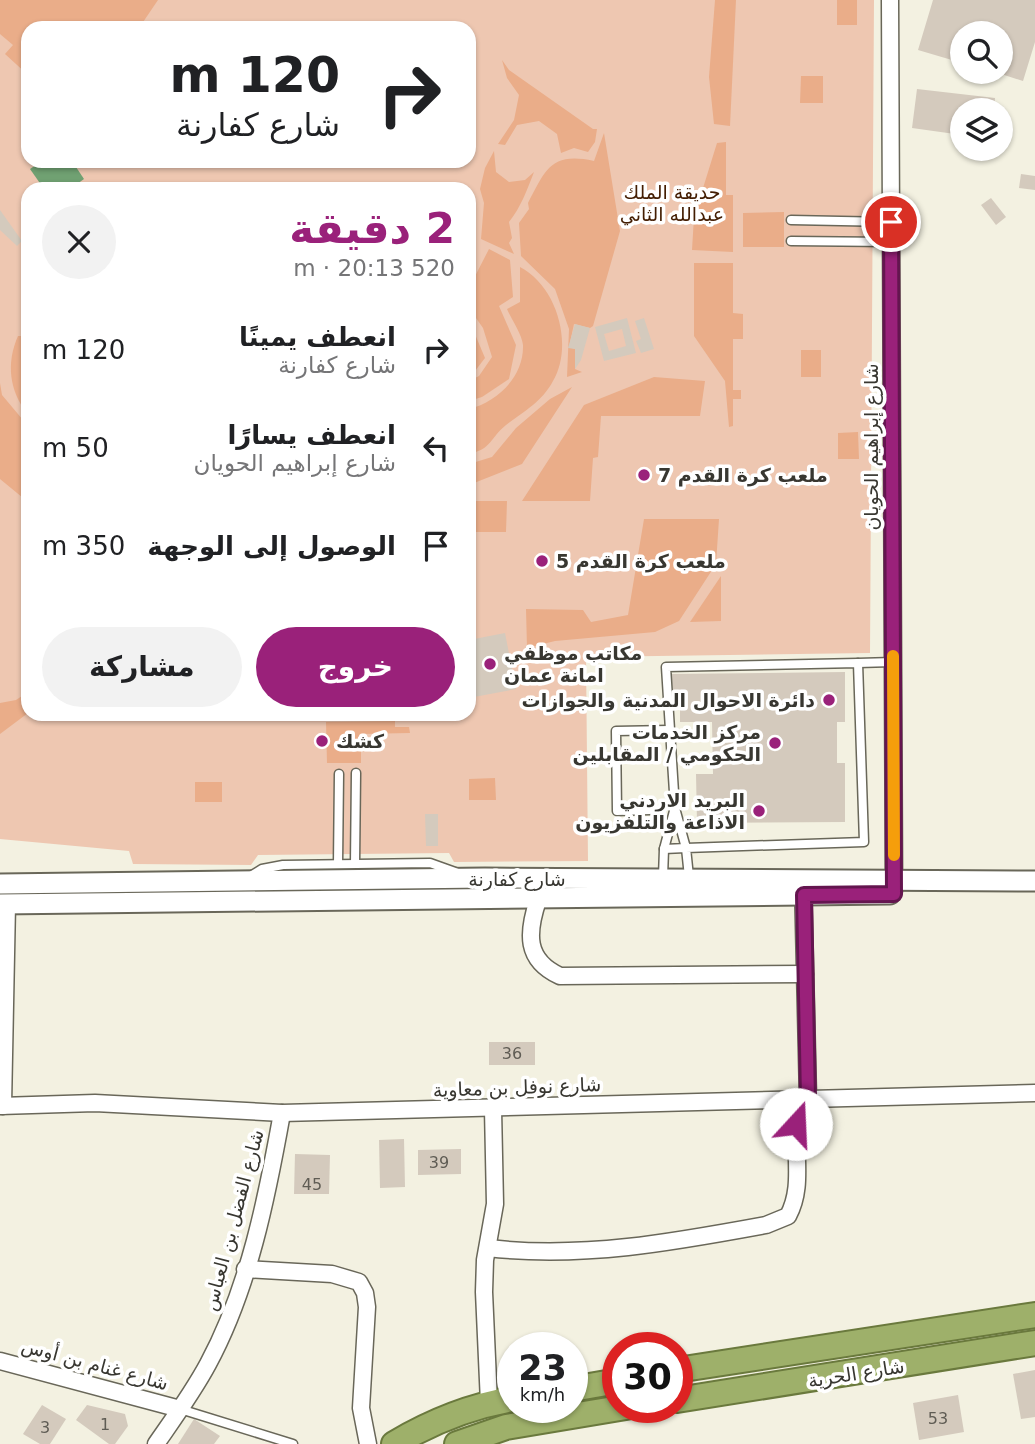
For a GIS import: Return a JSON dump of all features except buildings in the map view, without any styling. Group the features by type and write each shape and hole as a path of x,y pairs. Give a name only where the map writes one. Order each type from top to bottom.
{"highway":[{"name":"شارع الحرية","path":"693,1367 1035,1314"},
{"name":"شارع الحرية","path":"693,1397 1035,1343"},
{"path":"394,1444 442,1419 497,1402"},
{"path":"466,1443 506,1427 602,1411"}],"street":[{"name":"شارع إبراهيم الحويان","path":"890,0 894,887"},
{"name":"شارع كفارنة","path":"0,884 467,878 689,880 803,888"},
{"name":"شارع كفارنة","path":"4,904 538,900 1035,881"},
{"name":"شارع كفارنة","path":"894,887 1035,894"},
{"path":"488,1248 574,1252 658,1244 779,1221 788,1216 797,1196 796,1124 808,1098 803,888"},
{"path":"538,900 530,924 533,951 541,967 560,976 805,974"},
{"path":"1,1106 4,904"},
{"name":"شارع نوفل بن معاوية","path":"1,1106 95,1103 282,1113 1035,1093"},
{"path":"493,1109 495,1204 484,1292 497,1375"},
{"name":"شارع الفضل بن العباس","path":"156,1444 208,1365 225,1330 245,1269 273,1163 282,1113"},
{"path":"245,1269 332,1274 359,1282 365,1293 367,1307 361,1408 368,1444"},
{"name":"شارع غنام بن أوس","path":"0,1361 180,1409"}],"lane":[{"path":"791,220 891,222"},
{"path":"790,241 891,242"},
{"path":"689,880 686,848 674,808 666,667 893,662"},
{"path":"664,849 864,842 858,663"},
{"path":"650,810 617,811 615,731 670,730"},
{"path":"355,864 356,773"},
{"path":"338,774 338,864"},
{"path":"663,880 664,849 674,808"},
{"path":"243,882 261,869 273,865 430,863 456,871 467,878"},
{"path":"180,1409 293,1444"}],"green space":[{"name":"حديقة الملك عبدالله الثاني","path":"0,0 874,0 870,653 586,657 588,861 454,862 449,853 258,855 251,865 133,864 129,851 0,839"}],"shaded area":[{"path":"0,0 158,0 144,21 21,21 21,69 5,54 13,45 0,34"},
{"path":"715,0 736,0 730,126 714,124 709,77"},
{"path":"837,0 857,0 857,25 837,25"},
{"path":"502,60 509,70 593,129 597,129 595,142 588,152 574,148 561,153 557,134 539,121 517,125 505,145 498,144 514,120 519,95 507,78"},
{"path":"801,76 823,76 823,103 800,103"},
{"path":"604,133 620,231 593,326 590,328 574,324 569,347 575,349 575,369 582,372 567,377 569,329 555,289 521,256 519,223 529,209 528,203 545,172 559,161 594,161"},
{"path":"726,142 726,195 733,195 733,252 692,250 694,217 717,143"},
{"path":"494,151 496,172 509,182 525,180 534,172 509,222 512,238 509,243 514,254 481,239 484,203 480,189 485,168"},
{"path":"77,168 84,179 80,182 39,182 30,169"},
{"path":"784,212 784,247 743,247 743,213"},
{"path":"489,249 510,260 513,297 499,306 516,345 509,379 476,399 476,378 492,357 483,328 476,318 476,274"},
{"path":"694,263 733,263 733,313 743,314 743,339 733,339 733,390 741,390 741,399 733,399 733,426 729,427 725,381 694,336"},
{"path":"520,267 544,288 552,302 562,334 559,367 549,388 538,401 506,425 487,446 476,452 476,407 499,394 519,368 523,345 507,309 520,302"},
{"path":"18,336 21,336 21,404 11,377 14,346"},
{"path":"476,337 485,358 476,370"},
{"path":"801,350 821,350 821,377 801,377"},
{"path":"654,377 705,381 700,416 601,416 598,457 593,458 590,501 522,501 584,405"},
{"path":"0,383 2,395 21,418 21,496 0,479"},
{"path":"572,387 522,464 476,482 476,462 492,457 516,428 550,399"},
{"path":"858,432 859,459 838,459 838,433"},
{"path":"476,501 507,501 506,532 476,532"},
{"path":"644,519 719,519 716,564 679,621 655,632 555,641 527,648 526,609 583,610 591,622 628,615"},
{"path":"721,576 721,621 690,622"},
{"path":"21,697 21,718 0,734 0,703"},
{"path":"395,721 395,727 409,727 410,733 361,734 361,763 327,763 326,722"},
{"path":"495,778 496,800 469,800 469,779"},
{"path":"195,782 222,782 222,802 195,802"}],"slow traffic":[{"path":"893,656 894,855"}],"place":[{"name":"ملعب كرة القدم 7","path":"644,475"},
{"name":"ملعب كرة القدم 5","path":"542,561"},
{"name":"مكاتب موظفي امانة عمان","path":"490,664"},
{"name":"دائرة الاحوال المدنية والجوازات","path":"829,700"},
{"name":"كشك","path":"322,741"},
{"name":"مركز الخدمات الحكومي / المقابلين","path":"775,743"},
{"name":"البريد الاردني الاذاعة والتلفزيون","path":"759,811"}],"route":[{"path":"796,1124 808,1098 804,895 894,894 891,222"}]}
